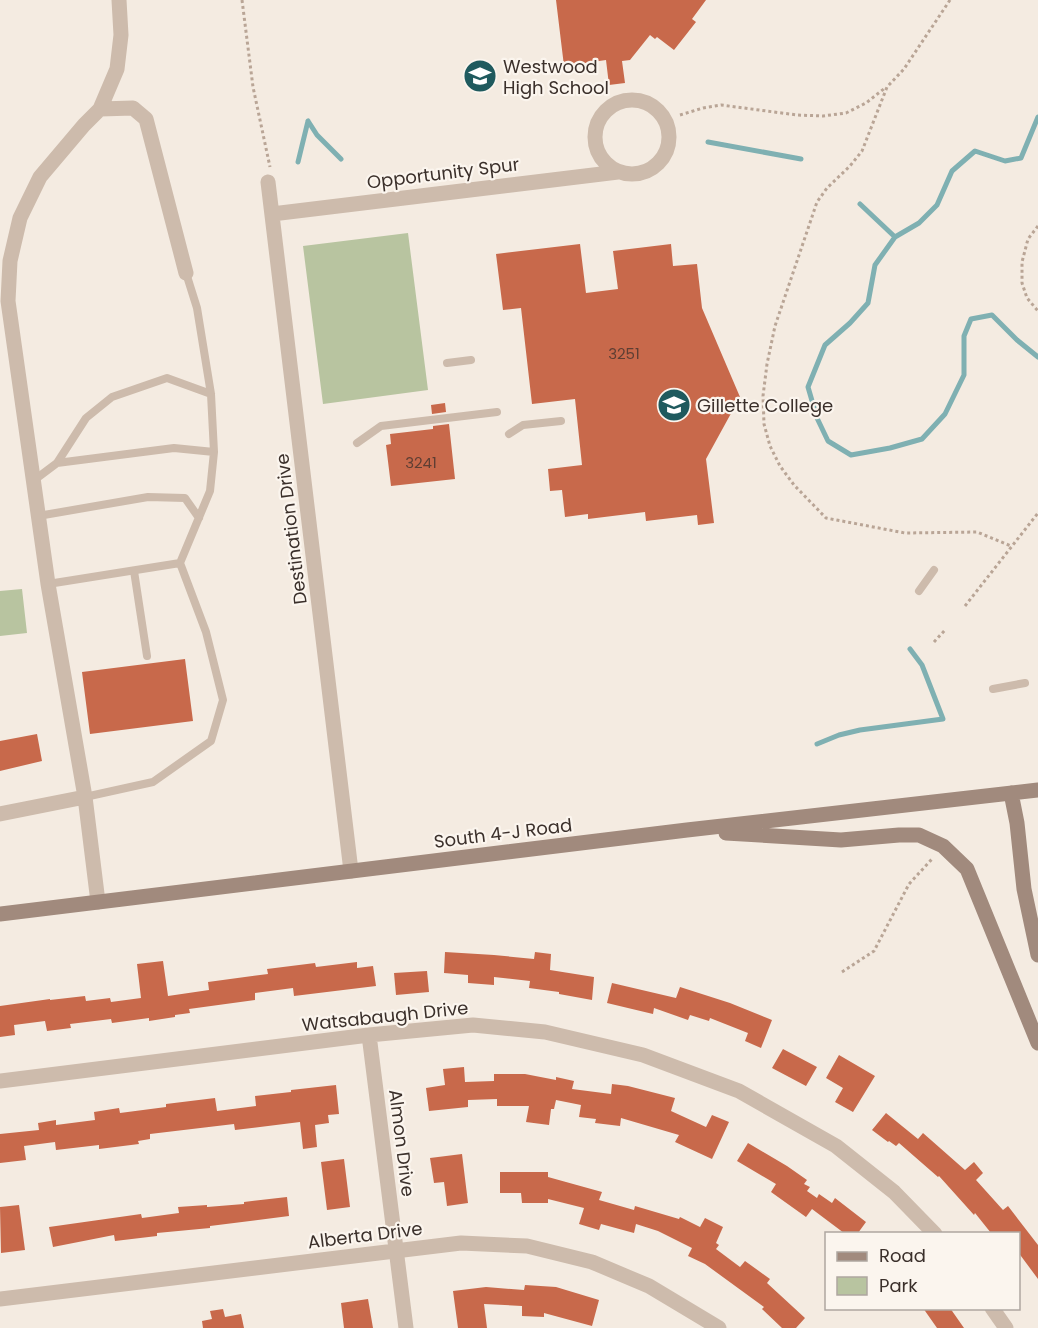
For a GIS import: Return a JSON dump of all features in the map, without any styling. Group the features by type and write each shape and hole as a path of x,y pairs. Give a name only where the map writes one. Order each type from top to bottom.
{"main road":[{"name":"South 4-J Road","path":"0,914 687,830 1038,790"},
{"path":"1011,793 1017,823 1024,889 1038,955"},
{"path":"687,830 841,840 919,835 943,846 967,869 1038,1043"}],"street":[{"path":"98,902 85,797 48,584 8,301 10,261 20,218 40,177 100,109 117,69 121,34 119,0"},
{"name":"Opportunity Spur","path":"272,214 618,171 630,174 642,173 653,168 668,150 669,126 655,106 632,99 619,101 600,117 595,129 595,142 599,154 607,165 618,171"},
{"path":"100,109 133,108 146,119 186,273"},
{"name":"Destination Drive","path":"268,182 351,871"},
{"path":"0,814 85,797"},
{"name":"Watsabaugh Drive","path":"0,1082 369,1035 473,1025 545,1032 643,1055 739,1091 836,1146 894,1192 934,1232"},
{"name":"Almon Drive","path":"369,1035 406,1328"},
{"name":"Alberta Drive","path":"0,1299 461,1243 527,1246 592,1262 649,1286 719,1328"},
{"path":"993,1310 1006,1328"}],"lane":[{"path":"85,797 153,782 211,741 223,700 206,632 180,563 210,491 214,452 211,394 197,308 186,273"},
{"path":"447,363 471,360"},
{"path":"33,481 57,463 86,418 112,397 167,378 211,394"},
{"path":"357,443 381,426 497,412"},
{"path":"509,434 523,425 561,420"},
{"path":"57,463 174,448 214,452"},
{"path":"38,516 148,497 185,498 199,518"},
{"path":"48,584 180,563"},
{"path":"919,591 934,570"},
{"path":"134,571 147,656"},
{"path":"993,689 1025,683"}],"path":[{"path":"242,0 253,87 272,173 268,182"},
{"path":"680,115 721,105 797,115 823,116 846,113 867,102 887,87 903,69 950,0"},
{"path":"887,87 862,151 827,188 818,202 775,327 763,396 764,424 770,446 780,466 794,485 826,518 904,533 977,532 1011,546"},
{"path":"1038,226 1028,238 1022,262 1022,283 1027,298 1038,311"},
{"path":"965,606 1038,513"},
{"path":"934,642 945,630"},
{"path":"842,972 874,951 909,884 937,854"}],"green space":[{"path":"408,233 428,390 323,404 303,246"},
{"path":"22,589 27,633 0,636 0,591"}],"building":[{"path":"556,0 706,0 692,19 696,22 674,50 657,37 655,39 650,35 630,60 622,61 625,83 609,85 606,60 564,66"},
{"path":"580,244 586,293 618,289 613,251 671,244 673,266 697,264 702,308 740,397 706,459 714,523 698,525 697,515 646,521 645,512 588,519 588,514 565,517 562,490 550,491 548,469 582,465 575,399 532,404 521,308 503,310 496,254"},
{"path":"445,403 446,412 432,414 431,405"},
{"path":"449,424 455,479 391,486 386,445 391,444 390,434 433,429 433,426"},
{"path":"185,659 193,721 90,734 82,672"},
{"path":"37,734 42,761 0,771 0,741"},
{"path":"445,952 534,959 535,952 551,954 550,970 594,977 592,1000 529,988 530,981 494,977 494,985 468,983 468,975 444,973"},
{"path":"163,961 168,996 209,990 208,982 268,974 267,969 315,963 316,967 357,962 357,968 373,966 376,986 294,996 293,988 255,993 255,1000 189,1009 190,1013 149,1021 149,1018 112,1023 111,1019 70,1024 71,1028 47,1031 45,1021 14,1025 15,1035 0,1037 0,1006 85,996 86,1001 110,998 111,1002 141,998 137,964"},
{"path":"427,971 429,992 396,995 394,973"},
{"path":"612,983 676,998 680,987 730,1003 772,1020 761,1048 745,1041 748,1033 710,1018 709,1021 690,1015 688,1020 654,1008 653,1014 607,1003"},
{"path":"783,1049 817,1067 806,1086 772,1068"},
{"path":"839,1055 875,1076 853,1112 835,1102 843,1088 826,1078"},
{"path":"464,1067 465,1082 494,1081 494,1074 525,1074 574,1081 572,1089 611,1094 612,1084 628,1086 675,1098 671,1111 706,1127 712,1115 729,1122 712,1159 675,1142 679,1135 621,1118 620,1126 595,1123 596,1119 579,1117 581,1105 556,1100 554,1109 551,1109 549,1125 526,1122 529,1106 497,1106 497,1099 468,1100 468,1107 429,1111 426,1088 445,1085 443,1069"},
{"path":"336,1085 339,1114 328,1115 329,1123 315,1125 317,1147 303,1149 300,1122 235,1130 234,1124 150,1134 150,1139 138,1141 139,1144 99,1149 99,1145 56,1150 55,1142 24,1146 26,1160 0,1163 0,1134 39,1130 38,1123 56,1120 56,1125 95,1120 94,1112 119,1108 120,1113 215,1098 217,1111 256,1106 255,1096"},
{"path":"886,1113 918,1139 923,1133 965,1170 974,1162 983,1173 976,1180 1003,1210 1008,1206 1038,1245 1038,1279 1020,1255 1020,1232 990,1232 939,1176 899,1143 896,1146 872,1130"},
{"path":"748,1143 807,1180 804,1184 810,1187 807,1191 817,1198 819,1194 832,1203 835,1198 866,1222 859,1232 843,1232 812,1209 806,1217 771,1192 776,1184 737,1161"},
{"path":"462,1154 468,1203 447,1206 444,1182 434,1183 430,1158"},
{"path":"344,1159 350,1207 327,1210 321,1162"},
{"path":"500,1172 548,1172 548,1177 602,1192 599,1200 634,1210 635,1206 679,1219 680,1217 700,1227 705,1218 723,1227 716,1243 719,1245 716,1249 740,1267 745,1261 770,1279 767,1283 805,1318 796,1328 782,1328 762,1309 764,1307 705,1264 688,1256 692,1248 658,1231 636,1224 634,1233 601,1224 599,1230 579,1224 584,1208 548,1199 548,1203 522,1203 521,1193 500,1193"},
{"path":"287,1197 289,1216 210,1226 210,1228 157,1233 157,1236 115,1241 114,1235 53,1247 49,1227 141,1214 142,1218 179,1213 178,1207 244,1204 244,1202"},
{"path":"19,1205 25,1250 1,1253 0,1207"},
{"path":"525,1285 556,1287 599,1300 592,1326 544,1313 544,1317 522,1316 522,1306 484,1304 487,1328 458,1328 453,1291 486,1287 524,1290"},
{"path":"368,1299 373,1328 344,1328 341,1303"},
{"path":"223,1309 225,1317 241,1314 244,1328 203,1328 202,1321 212,1319 210,1311"},
{"path":"924,1310 951,1310 964,1328 937,1328"}],"waterway":[{"path":"1038,117 1021,158 1005,161 975,151 952,171 937,205 919,223 895,237 875,265 868,303 825,345 808,387 817,418 828,441 851,455 922,439 945,414 964,375 964,336 971,319 992,315 1038,357"},
{"path":"308,121 317,135 341,159"},
{"path":"298,162 308,121"},
{"path":"708,142 801,159"},
{"path":"860,204 895,237"},
{"path":"817,744 860,730 943,719 922,665 910,649"}],"place":[{"name":"Westwood High School","path":"480,76"},
{"name":"Gillette College","path":"674,405"}]}
